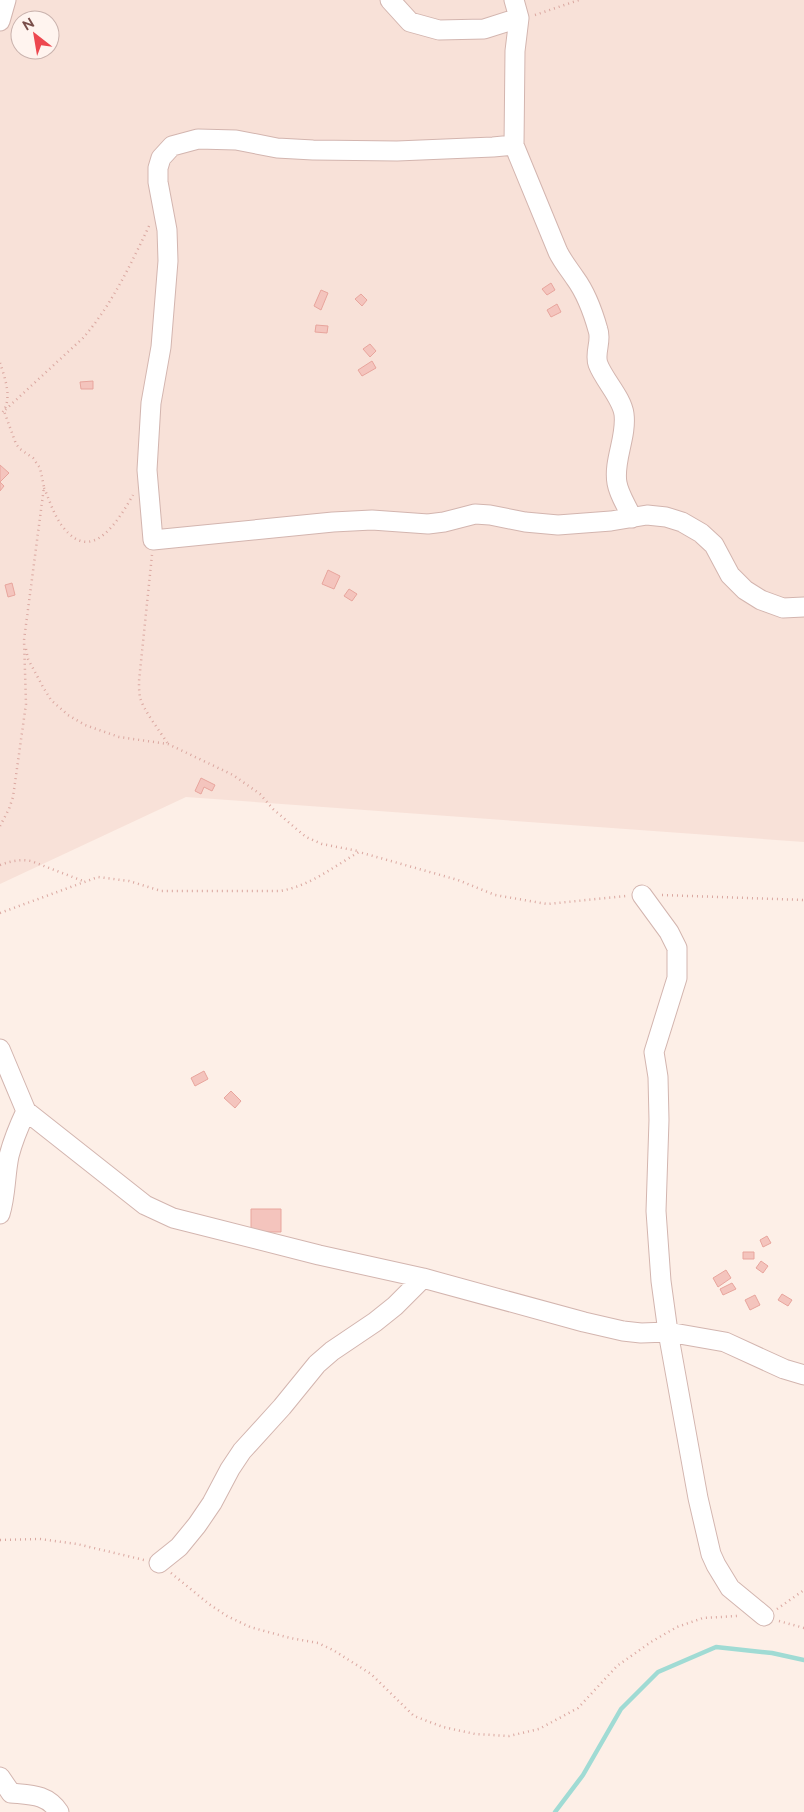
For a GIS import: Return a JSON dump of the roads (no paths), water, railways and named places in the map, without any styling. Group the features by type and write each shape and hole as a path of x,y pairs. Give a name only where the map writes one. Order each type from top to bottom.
{"street":[{"path":"0,21 6,0"},
{"path":"390,0 410,22 439,30 484,29 519,18"},
{"path":"514,0 519,18 515,51 514,145 558,252 582,290 595,318 599,333 597,360 625,416 617,481 620,493 632,518"},
{"path":"514,145 493,148 397,151 313,150 277,148 236,140 198,139 172,146 161,158 158,168 160,194 167,230 168,261 161,347 151,404 147,470 153,540 352,521 372,520 428,524 476,514 558,525 647,516 666,517 682,522 701,533 714,545 730,575 745,590 762,600 783,608 804,608"},
{"path":"642,895 669,932 677,948 677,978 654,1052 658,1076 659,1102 656,1211 661,1281 668,1332 698,1498 711,1554 730,1588 764,1616"},
{"path":"0,1049 26,1111 137,1199 173,1218 319,1255 423,1278 623,1331 642,1333 668,1332 725,1342 784,1369 804,1375"},
{"path":"0,1214 4,1202 10,1155 16,1134 26,1111"},
{"path":"159,1563 179,1547 197,1525 242,1451 282,1407 317,1364 395,1306 423,1278"},
{"path":"0,1777 11,1793 44,1798 54,1805 59,1812"}],"waterway":[{"path":"555,1812 583,1775 621,1709 658,1672 716,1647 772,1653 804,1660"}]}
